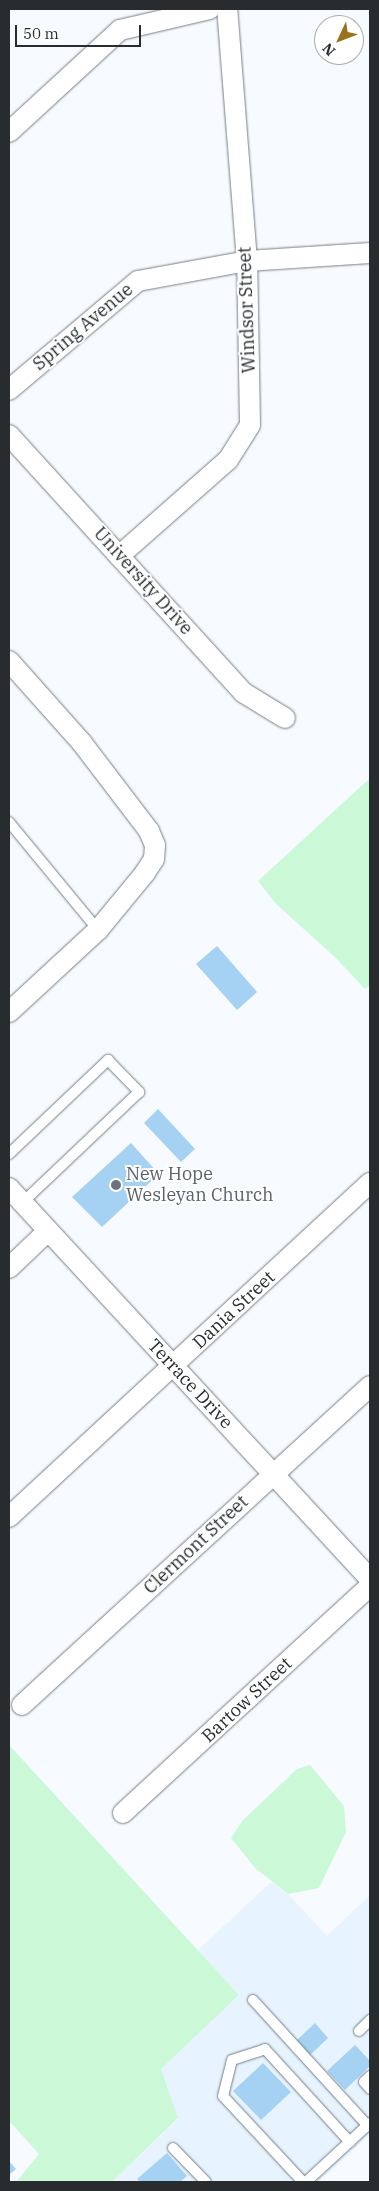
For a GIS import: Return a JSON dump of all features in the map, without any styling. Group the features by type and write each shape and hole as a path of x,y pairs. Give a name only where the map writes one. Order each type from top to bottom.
{"street":[{"path":"9,132 120,30 210,9"},
{"name":"Windsor Street","path":"119,556 228,460 250,425 247,262 228,9"},
{"name":"Spring Avenue","path":"9,390 138,281 247,262 370,253"},
{"name":"University Drive","path":"9,435 244,693 285,718"},
{"path":"9,661 82,743 149,831 155,845 154,859 145,873 98,930 9,1012"},
{"name":"Dania Street","path":"9,1517 370,1183"},
{"name":"Terrace Drive","path":"15,1195 370,1579"},
{"path":"9,1268 48,1231"},
{"name":"Clermont Street","path":"22,1705 370,1386"},
{"name":"Bartow Street","path":"123,1814 370,1586"}],"lane":[{"path":"9,822 88,913 98,930"},
{"path":"9,1154 108,1060 139,1092 15,1195"},
{"path":"252,2000 369,2125 350,2142 304,2182 223,2096 232,2060 265,2049 350,2142"},
{"path":"359,2031 370,2020"},
{"path":"370,2076 364,2082 370,2089"},
{"path":"173,2148 206,2182"}],"shaded area":[{"path":"271,1882 288,1894 327,1936 370,1895 370,2134 318,2182 112,2182 178,2119 161,2069 239,1995 197,1951"}],"green space":[{"path":"370,778 370,985 365,989 335,957 276,904 258,881"},
{"path":"9,1745 239,1995 161,2069 178,2118 112,2182 16,2182 39,2154 9,2121"},
{"path":"310,1765 344,1806 346,1832 319,1888 288,1894 255,1868 231,1838 243,1820 297,1769"}],"building":[{"path":"217,946 257,992 237,1010 196,964"},
{"path":"158,1109 195,1149 181,1162 144,1123"},
{"name":"New Hope Wesleyan Church","path":"131,1143 159,1174 102,1227 72,1197"},
{"path":"315,2023 328,2038 310,2055 297,2040"},
{"path":"355,2045 370,2061 370,2066 345,2090 327,2071"},
{"path":"263,2063 291,2092 261,2120 233,2091"},
{"path":"167,2153 187,2176 180,2182 140,2182 137,2179"},
{"path":"9,2161 16,2169 9,2175"}],"place":[{"name":"New Hope Wesleyan Church","path":"116,1185"}]}
